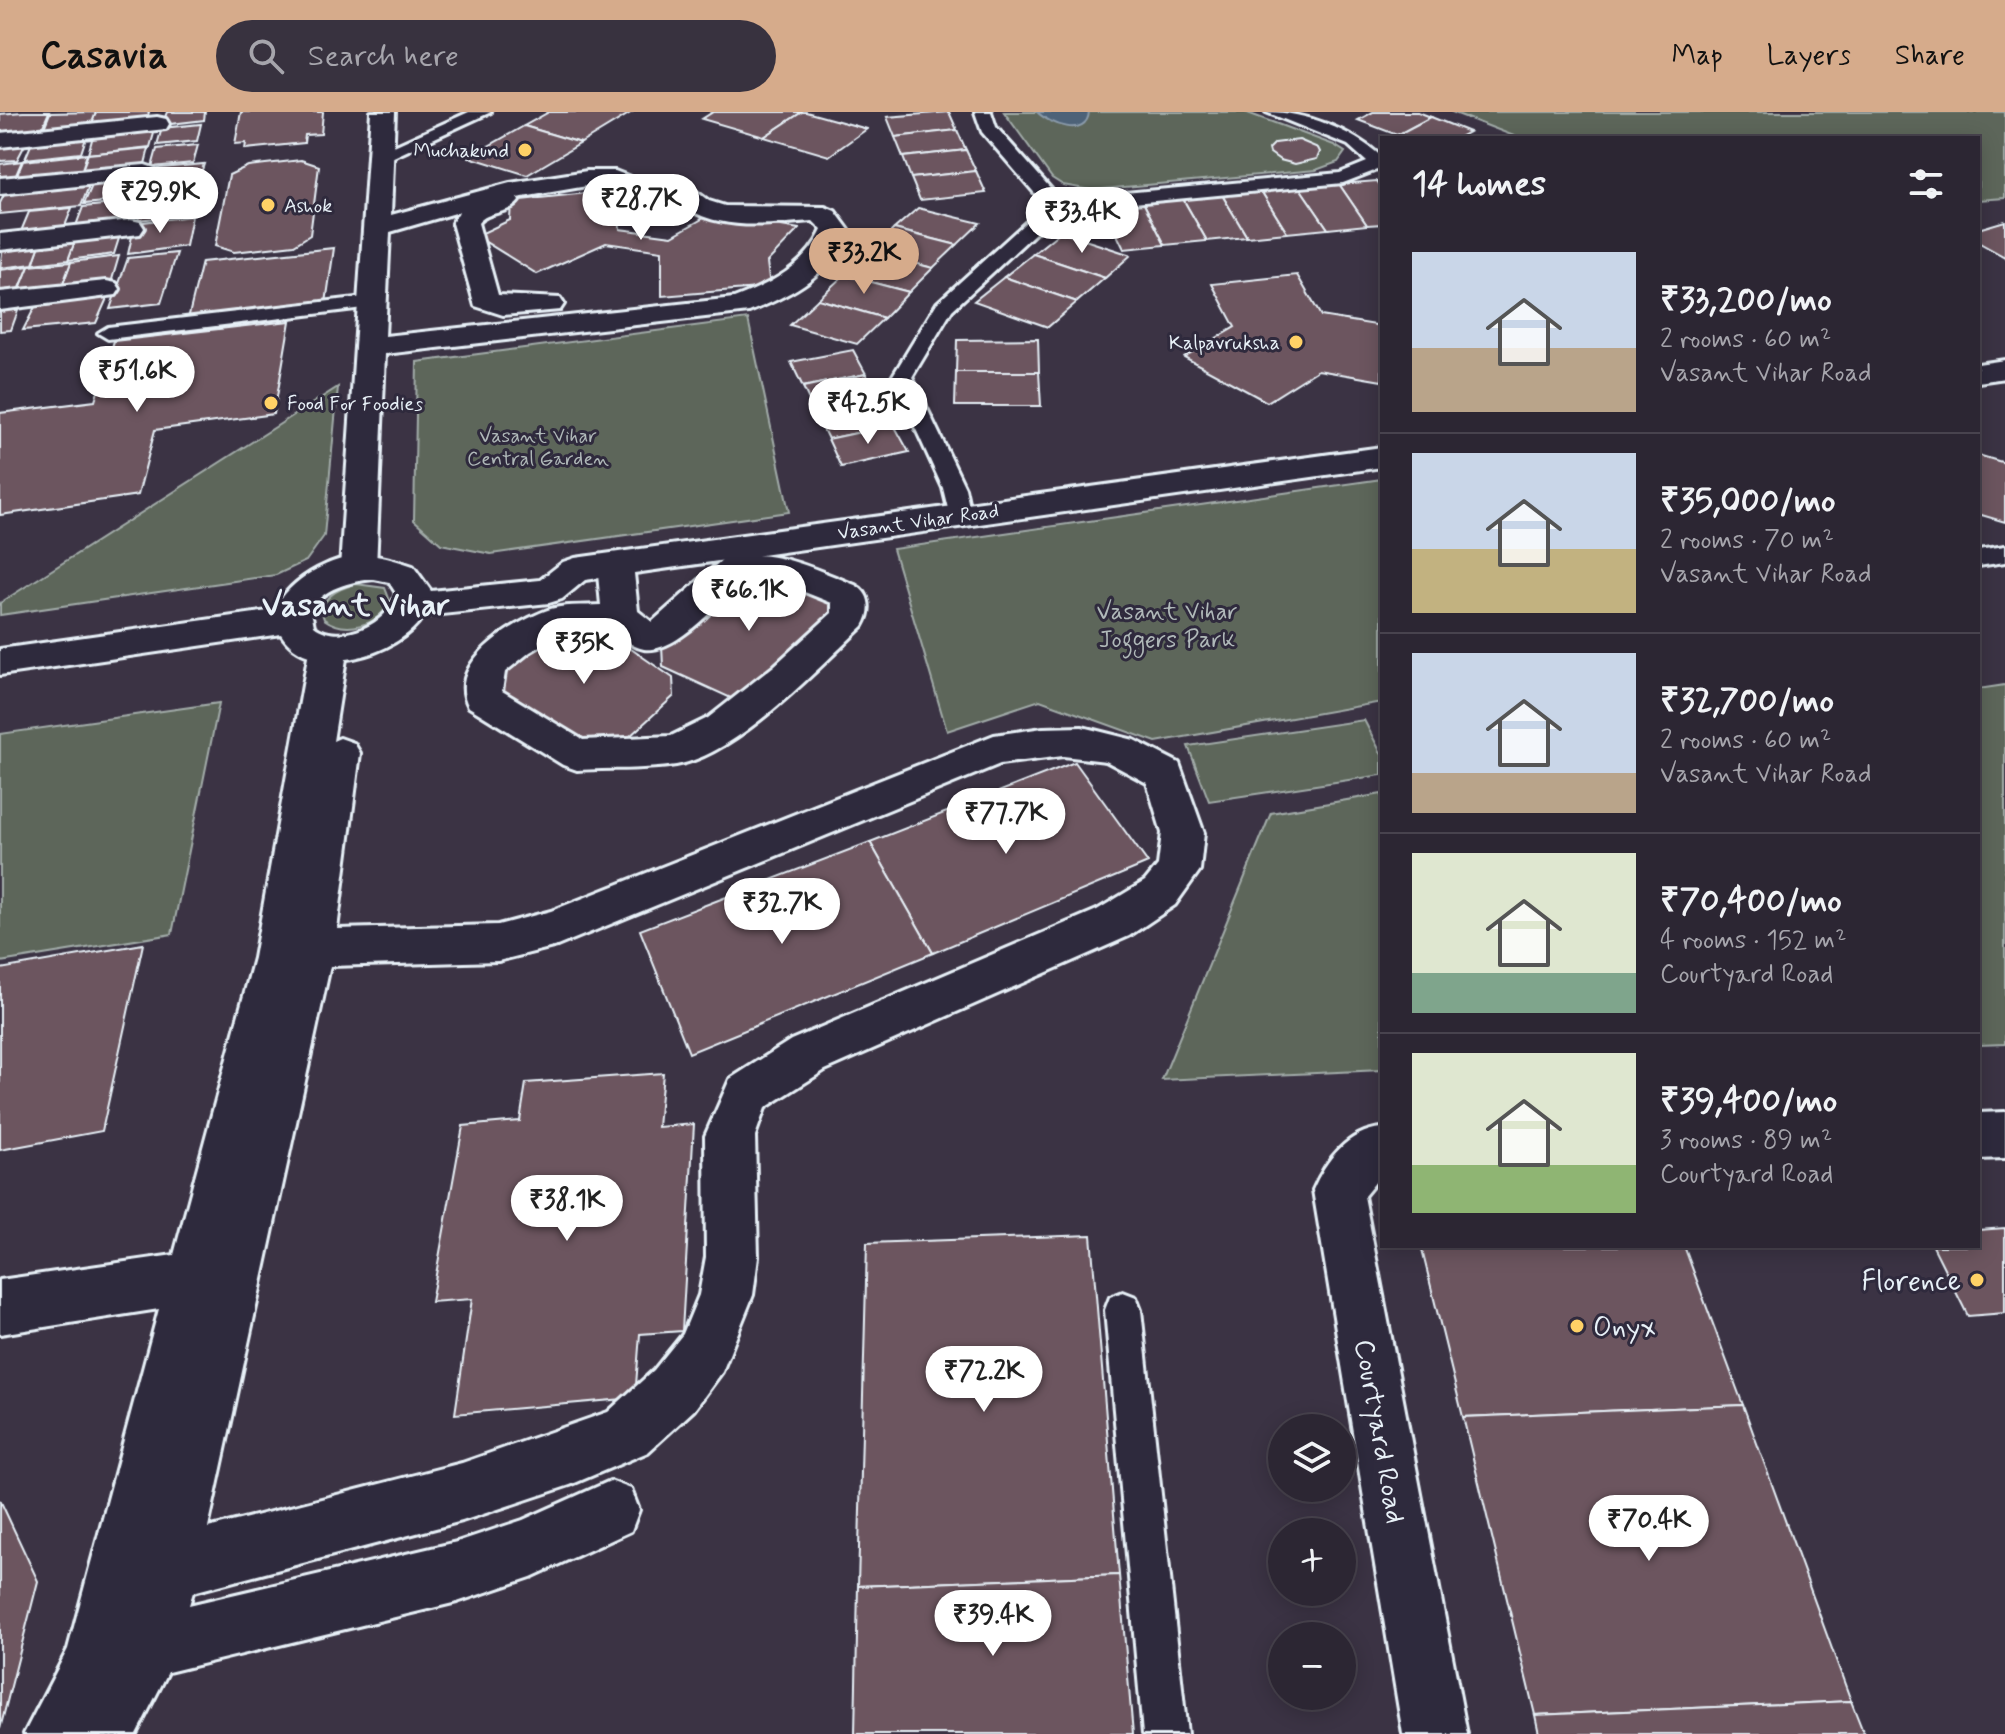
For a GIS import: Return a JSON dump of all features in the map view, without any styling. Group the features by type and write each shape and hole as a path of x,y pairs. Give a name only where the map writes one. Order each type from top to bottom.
{"street":[{"path":"358,568 383,112"},
{"path":"0,140 157,124"},
{"path":"0,186 145,173"},
{"path":"377,227 489,194 566,181 612,178 626,180 631,187"},
{"path":"371,325 642,317 739,306 783,289 828,250 836,230 826,217 816,213 756,217 722,214 700,207 685,196 631,187 531,194 473,212 465,223 485,300 503,306 526,307 621,296 634,300 642,317"},
{"path":"371,325 448,318 455,298 447,227"},
{"path":"0,242 131,228"},
{"path":"0,301 106,289"},
{"path":"1980,373 2005,369"},
{"name":"Vasant Vihar Road","path":"411,593 549,591 575,570 1380,457"},
{"path":"615,564 620,616 647,637 663,633 735,567 776,567 842,593 850,597 852,603 850,617 787,675 722,728 677,750 577,755 483,697 483,679 489,665 517,643 557,620 620,616"},
{"path":"0,662 325,637 392,629 411,593 389,569 358,568 328,577 304,593 295,607 325,637 305,922 276,958 215,1276 169,1568 148,1646 102,1734"},
{"path":"169,1568 462,1492 570,1456 628,1432 674,1390 703,1353 726,1295 732,1257 730,1136 747,1094 808,1055 1113,923 1160,893 1179,870 1183,833 1165,774 1135,755 1063,739 994,750 557,928 498,943 305,922"},
{"path":"1980,1136 2005,1135"},
{"name":"Courtyard Road","path":"1380,1151 1369,1152 1338,1190 1435,1734"},
{"path":"0,1307 215,1276"},
{"path":"56,1734 96,1660 215,1276"},
{"path":"148,1646 457,1572 531,1547 610,1510"}],"lane":[{"path":"381,156 483,112"},
{"path":"983,112 988,128 1055,205"},
{"path":"959,516 954,488 902,377 944,307 1055,205 1343,178 1379,163 1354,141 1274,112"},
{"path":"108,333 371,325"},
{"path":"1980,558 2005,554"},
{"path":"1123,1310 1165,1734"}],"green space":[{"path":"1004,112 1245,112 1334,145 1345,152 1338,162 1316,170 1091,190 1063,185 1052,178"},
{"path":"1452,112 2005,112 2005,198 1980,200 1980,136 1514,136"},
{"name":"Vasant Vihar Central Garden","path":"748,319 789,512 491,554 441,544 414,520 417,362"},
{"path":"338,387 324,536 306,561 276,575 0,615 0,603"},
{"name":"Vasant Vihar Joggers Park","path":"1380,479 1380,702 1156,742 1040,700 947,731 893,549"},
{"path":"356,584 385,588 390,601 379,616 352,627 324,619 322,612 326,600 337,591"},
{"path":"2005,685 2005,1044 1980,1045 1980,689"},
{"path":"219,703 172,934 0,962 0,734"},
{"path":"1364,720 1380,751 1380,775 1209,801 1188,746"},
{"path":"1380,794 1380,1070 1162,1080 1271,813"}],"water":[{"path":"1037,112 1089,112 1082,125 1067,127"}],"building":[{"path":"49,112 40,133 0,137 0,114"},
{"path":"96,112 149,112 146,122 90,128"},
{"path":"96,112 90,128 42,133 50,113"},
{"path":"167,112 205,112 204,120 162,125"},
{"path":"241,112 323,112 321,134 305,135 304,143 245,149 246,143 235,144"},
{"name":"Muchakund","path":"549,112 632,112 581,143 524,126"},
{"path":"713,112 802,112 764,137 702,119"},
{"path":"802,112 867,129 829,156 764,137"},
{"path":"949,112 957,130 895,137 887,117"},
{"path":"1373,112 1418,112 1431,117 1397,135 1358,120"},
{"path":"1431,117 1469,132 1462,136 1397,135"},
{"path":"201,124 197,141 157,145 162,128"},
{"name":"Muchakund","path":"524,126 581,143 527,175 469,157"},
{"path":"155,130 150,147 88,154 93,136"},
{"path":"957,130 966,150 903,157 895,137"},
{"path":"87,135 81,153 25,159 33,140"},
{"path":"1299,140 1318,148 1317,159 1295,164 1270,153 1269,149 1275,143"},
{"path":"27,141 17,160 0,161 0,144"},
{"path":"198,145 193,163 152,167 157,149"},
{"path":"149,148 144,168 80,175 88,154"},
{"path":"966,150 976,171 911,178 903,157"},
{"path":"87,154 80,175 14,182 23,161"},
{"name":"Ashok","path":"301,160 319,166 310,235 294,245 234,252 215,246 229,175 248,166"},
{"path":"22,161 13,182 0,184 0,164"},
{"path":"204,164 200,176 147,182 151,169"},
{"path":"976,171 986,193 920,200 911,178"},
{"path":"141,178 134,199 84,204 93,183"},
{"path":"191,180 184,202 144,206 151,184"},
{"path":"1377,181 1380,185 1380,224 1367,225 1339,184"},
{"path":"90,183 81,206 0,214 0,203 6,191"},
{"path":"1339,184 1367,225 1328,229 1300,188"},
{"path":"1300,188 1328,229 1287,233 1261,191"},
{"path":"616,190 620,229 672,236 711,214 799,229 767,262 770,287 662,296 662,251 606,243 537,274 476,236 510,220 511,201"},
{"path":"1261,191 1287,233 1247,237 1222,195"},
{"path":"1222,195 1247,237 1207,241 1183,199"},
{"path":"1183,199 1207,241 1165,245 1143,202"},
{"path":"135,202 127,225 74,231 83,207"},
{"path":"1143,202 1165,245 1124,249 1103,206"},
{"path":"191,204 188,214 138,220 141,210"},
{"path":"72,208 63,231 19,236 29,212"},
{"path":"918,208 980,223 957,245 894,229"},
{"path":"192,216 186,246 128,254 135,223"},
{"path":"2005,221 2005,257 1980,243 1980,228"},
{"path":"894,229 957,245 933,268 870,252"},
{"path":"121,232 114,254 68,260 76,238"},
{"path":"1060,232 1131,255 1105,278 1033,254"},
{"path":"76,238 68,260 33,264 41,242"},
{"path":"41,242 33,264 0,268 3,246"},
{"path":"334,248 326,303 188,319 202,262"},
{"path":"870,252 933,268 909,292 844,275"},
{"path":"177,253 161,303 110,309 128,258"},
{"path":"1033,254 1105,278 1077,302 1004,277"},
{"path":"119,256 111,283 61,289 71,262"},
{"path":"71,262 61,289 18,293 29,266"},
{"path":"29,266 18,293 0,295 0,270"},
{"path":"844,275 909,292 884,318 818,299"},
{"name":"Kalpavruksha","path":"1297,275 1321,316 1380,326 1380,381 1318,370 1267,402 1184,357 1235,327 1212,284"},
{"path":"1004,277 1077,302 1048,327 974,301"},
{"path":"108,296 96,323 23,330 36,305"},
{"path":"818,299 884,318 857,344 790,325"},
{"path":"20,305 11,330 0,331 0,308"},
{"path":"290,321 274,414 155,430 138,495 0,515 0,413 95,401 114,341"},
{"path":"1038,339 1039,372 956,372 957,340"},
{"path":"853,350 866,374 803,387 791,362"},
{"path":"956,372 1039,372 1041,406 955,406"},
{"path":"866,374 880,399 815,413 803,387"},
{"path":"880,399 894,425 828,439 815,413"},
{"path":"894,425 909,452 841,467 828,439"},
{"path":"1980,456 2005,463 2005,522 1980,515"},
{"path":"765,568 833,596 837,616 765,691 733,699 663,667 662,645 736,574"},
{"path":"592,622 673,678 674,696 618,747 584,751 494,695 494,673 560,623"},
{"path":"1075,762 1148,863 933,953 870,842"},
{"path":"870,842 933,953 689,1053 640,930"},
{"path":"143,944 102,1131 0,1150 0,969"},
{"path":"663,1073 658,1127 694,1124 682,1331 640,1334 635,1398 455,1414 472,1299 431,1302 463,1126 520,1121 526,1083"},
{"name":"Florence","path":"2005,1228 2005,1313 1968,1316 1934,1248 1980,1248 1980,1230"},
{"path":"1091,1235 1119,1575 858,1586 867,1243"},
{"name":"Onyx","path":"1421,1248 1685,1248 1743,1405 1463,1417"},
{"path":"1743,1405 1851,1701 1535,1715 1463,1417"},
{"path":"0,1500 38,1581 0,1729"},
{"path":"1119,1575 1133,1734 855,1734 858,1586"},
{"path":"1851,1701 1864,1734 1539,1734 1535,1715"}],"place":[{"name":"Muchakund","path":"525,150"},
{"name":"Ashok","path":"268,205"},
{"name":"Kalpavruksha","path":"1296,342"},
{"name":"Food For Foodies","path":"271,403"},
{"name":"Florence","path":"1977,1280"},
{"name":"Onyx","path":"1577,1326"}],"district":[{"name":"Vasant Vihar","path":"356,604"}]}
